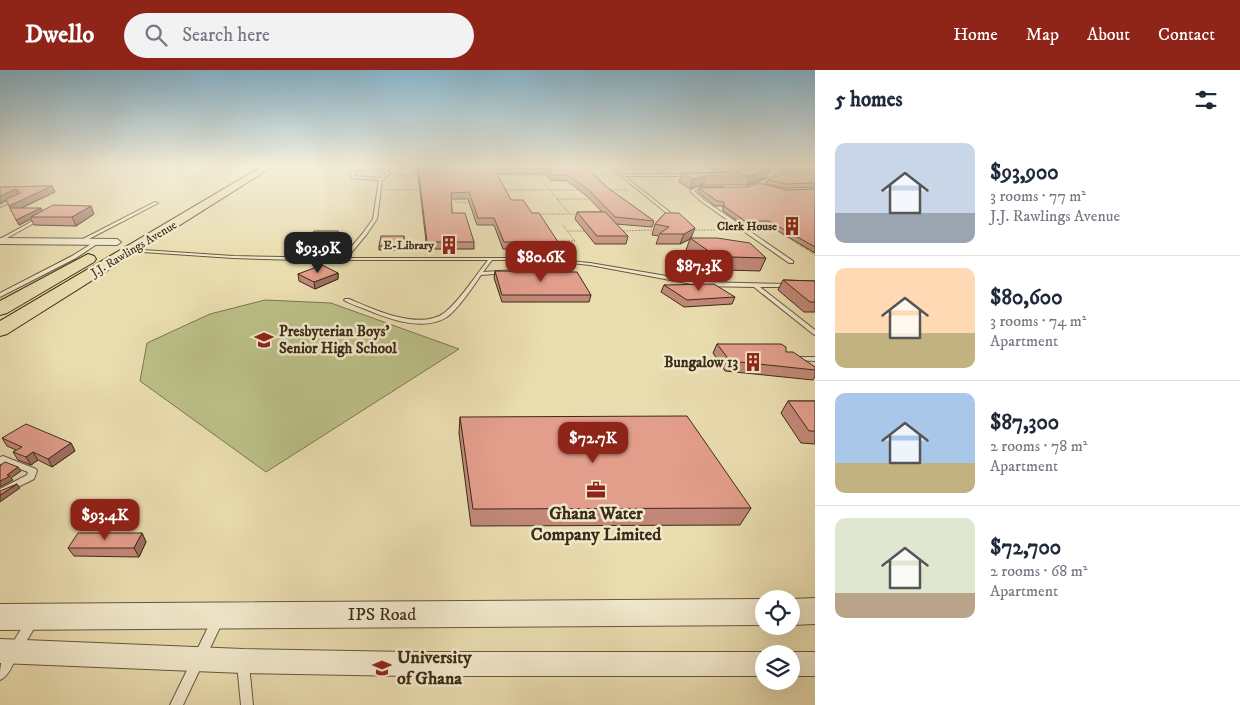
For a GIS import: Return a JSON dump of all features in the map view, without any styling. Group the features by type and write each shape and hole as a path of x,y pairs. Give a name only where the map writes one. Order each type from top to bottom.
{"highway":[{"name":"J.J. Rawlings Avenue","path":"0,309 117,242 201,197"},
{"name":"J.J. Rawlings Avenue","path":"0,330 216,197"},
{"path":"49,301 105,275 198,215 206,204"}],"street":[{"path":"0,241 117,242"},
{"path":"800,612 815,611"},
{"name":"IPS Road","path":"0,617 755,612"},
{"path":"6,652 198,661 755,664"},
{"path":"800,664 815,664"}],"lane":[{"path":"343,259 365,234 374,219 377,197"},
{"path":"650,197 682,224"},
{"path":"698,197 791,262"},
{"path":"0,206 20,198"},
{"path":"79,242 156,203"},
{"path":"0,241 44,216"},
{"path":"0,295 74,257 98,242"},
{"path":"143,251 233,257 539,259 590,264 694,283 795,286"},
{"path":"347,300 397,318 431,321 446,316 491,259"},
{"path":"479,274 557,268 570,262"},
{"path":"756,286 815,333"},
{"path":"784,359 815,359"},
{"path":"0,493 31,478 33,471 1,459"},
{"path":"0,674 6,652 34,616"},
{"path":"176,705 220,616"},
{"path":"243,661 247,705"}],"path":[{"path":"455,197 456,202 474,203"},
{"path":"557,199 590,199"},
{"path":"557,199 570,214"},
{"path":"529,214 578,214"},
{"path":"556,214 559,219"},
{"path":"761,221 815,255"},
{"path":"555,242 575,242 563,225"},
{"path":"567,230 593,230"},
{"path":"620,230 660,230"},
{"path":"695,235 689,230 786,230"}],"green space":[{"path":"265,300 331,303 459,349 266,472 140,381 147,343 210,314"}],"building":[{"path":"12,197 29,197 9,206 6,199"},
{"path":"422,197 451,197 452,213 465,213 474,242 427,242"},
{"path":"471,197 509,197 511,200 523,200 532,213 539,213 558,242 504,242 494,218 478,218"},
{"path":"595,197 620,197 654,221 615,217"},
{"path":"711,197 815,197 815,247 769,221 745,221 724,206 724,202 717,201"},
{"path":"53,205 91,206 72,217 31,217"},
{"path":"10,208 41,208 16,220"},
{"path":"577,212 605,212 628,236 597,236"},
{"path":"665,213 679,213 695,228 684,234 659,234 669,227 655,224"},
{"path":"314,231 338,231 333,242 308,241"},
{"path":"381,236 404,236 404,246 379,246"},
{"path":"690,238 717,238 750,243 766,258 731,257 710,252"},
{"path":"322,265 338,273 314,282 298,274"},
{"path":"495,271 577,272 591,295 502,295"},
{"path":"783,280 815,281 815,302 810,302"},
{"path":"714,284 735,297 687,300 664,285"},
{"path":"717,344 781,344 786,347 786,352 793,352 815,367 815,370 730,361"},
{"path":"788,401 815,401 815,431 809,431"},
{"path":"687,416 751,508 473,509 460,417"},
{"path":"26,424 71,443 48,459 33,452 26,457 13,452 22,447 2,438"},
{"path":"5,462 18,467 7,475 10,476 0,481 0,466"},
{"path":"17,484 0,495 0,491"},
{"path":"78,533 142,533 134,548 68,548"}],"place":[{"name":"Clerk House","path":"792,226"},
{"name":"E-Library","path":"449,245"},
{"name":"Presbyterian Boys' Senior High School","path":"264,340"},
{"name":"Bungalow 13","path":"753,362"},
{"name":"Ghana Water Company Limited","path":"596,490"},
{"name":"University of Ghana","path":"382,668"}]}
